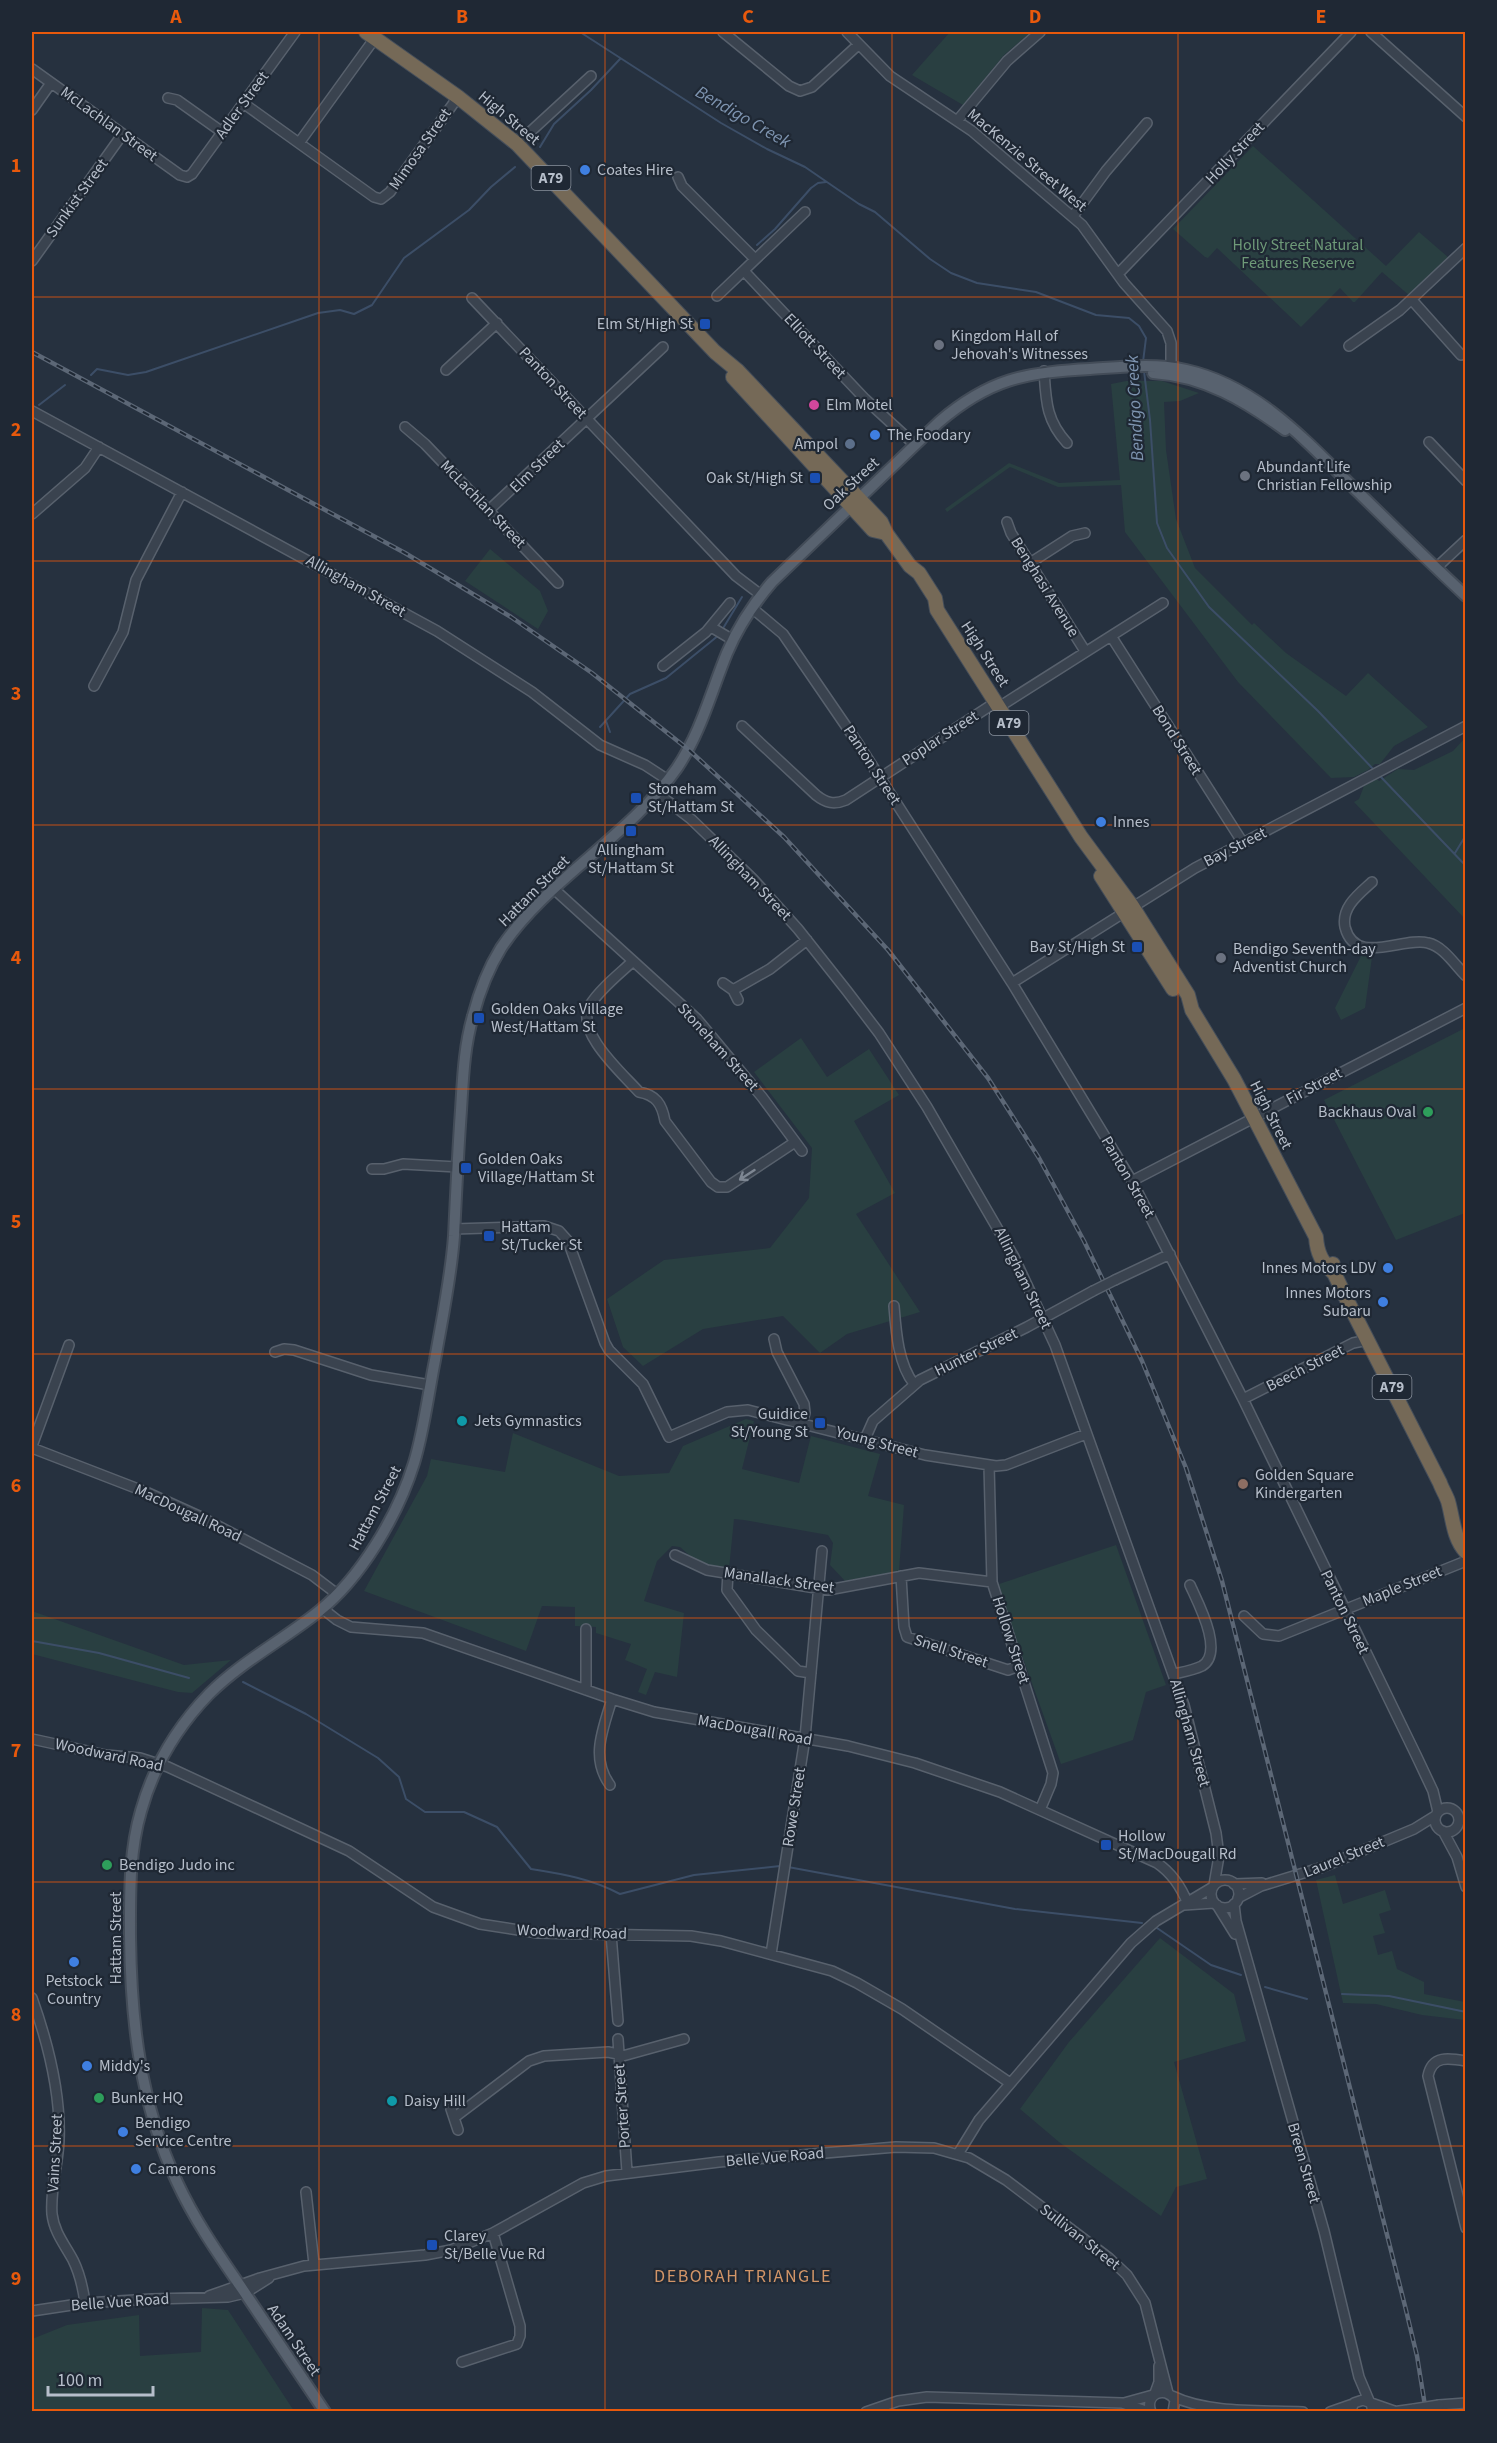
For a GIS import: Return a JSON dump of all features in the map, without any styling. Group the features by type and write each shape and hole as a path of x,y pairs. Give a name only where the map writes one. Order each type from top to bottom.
{"highway":[{"name":"High Street","path":"370,35 458,97 518,144 716,352 748,396 854,502 873,530 885,533 910,566 919,573 935,598 937,610 1128,909 1188,995 1192,1010 1234,1079 1316,1237 1324,1244 1332,1259 1334,1273 1448,1502 1457,1512 1466,1532"},
{"name":"High Street","path":"1448,1502 1450,1516 1461,1547 1466,1552"}],"main road":[{"name":"Oak Street","path":"668,780 696,735 733,640 761,596 789,563 950,413 982,391 1011,379 1044,371 1085,369 1171,371"},
{"path":"1171,371 1235,397 1310,447 1466,596"},
{"name":"Hattam Street","path":"242,2289 207,2239 176,2181 152,2114 137,2050 131,1983 131,1874 140,1813 159,1764 182,1727 212,1692 322,1609 337,1594 370,1552 405,1488 418,1447 448,1286 454,1229 464,1060 472,1018 482,990 503,945 521,923 668,780"},
{"name":"Adam Street","path":"242,2289 325,2412"}],"street":[{"name":"Adler Street","path":"187,177 191,175 295,32"},
{"path":"723,32 789,86 800,90 812,87 858,45"},
{"name":"MacKenzie Street West","path":"847,32 898,83 957,121 1073,216 1118,274 1167,331 1171,344 1171,371"},
{"path":"957,121 1006,61 1040,32"},
{"name":"Holly Street","path":"1118,274 1351,32"},
{"path":"1371,32 1466,117"},
{"path":"243,103 299,143 370,35"},
{"name":"McLachlan Street","path":"32,69 122,135 181,176 187,177"},
{"path":"518,144 591,75"},
{"path":"32,110 51,83"},
{"name":"Mimosa Street","path":"299,143 374,197 381,199 388,195 458,97"},
{"path":"168,98 177,100 222,132"},
{"path":"1073,216 1106,171 1147,123"},
{"name":"Sunkist Street","path":"32,261 122,135"},
{"path":"678,177 682,186 755,259"},
{"path":"717,296 805,212"},
{"path":"1349,346 1412,300 1466,248"},
{"name":"Elliott Street","path":"744,271 865,399 915,445"},
{"name":"Panton Street","path":"472,298 736,576 761,596"},
{"path":"1412,300 1461,355"},
{"path":"446,370 497,323"},
{"name":"Elm Street","path":"489,510 663,347"},
{"path":"1044,371 1047,412 1067,443"},
{"name":"Allingham Street","path":"32,411 444,635 532,692 600,745 645,765 668,780"},
{"name":"McLachlan Street","path":"405,427 425,444 558,583"},
{"path":"1429,442 1466,481"},
{"path":"32,514 85,468 99,447"},
{"path":"94,686 123,632 135,580 182,492"},
{"name":"Benghasi Avenue","path":"1007,522 1011,533 1085,651"},
{"path":"1030,563 1072,536 1085,533"},
{"path":"1436,568 1466,540"},
{"path":"663,666 711,627 730,603"},
{"name":"Poplar Street","path":"742,726 825,801 835,803 846,800 1163,603"},
{"name":"Panton Street","path":"752,608 774,624 790,642 880,777 1012,983 1132,1181 1243,1399 1433,1791 1440,1830 1457,1857"},
{"path":"711,627 733,640"},
{"name":"Bond Street","path":"1111,636 1243,843"},
{"name":"Bay Street","path":"1012,983 1186,873 1466,726"},
{"name":"Allingham Street","path":"657,793 700,828 753,879 807,940 879,1033 933,1116 1001,1232 1054,1345 1174,1674 1210,1803 1219,1856 1231,1882"},
{"path":"1372,882 1350,904 1345,915 1346,928 1354,942 1365,948 1376,949 1416,942 1430,943 1438,947 1466,976"},
{"name":"Stoneham Street","path":"555,890 697,1019 762,1097 802,1151"},
{"path":"733,990 770,969 807,940"},
{"path":"632,962 592,1002 585,1020 591,1036 639,1092 656,1099 664,1110 667,1125 711,1182 718,1187 727,1187 795,1142"},
{"path":"723,983 733,990 738,1000"},
{"name":"Fir Street","path":"1132,1181 1466,1008"},
{"path":"372,1169 384,1169 399,1161 457,1167"},
{"name":"Young Street","path":"454,1229 540,1226 559,1231 570,1246 605,1343 609,1350 643,1384 669,1437 718,1416 740,1410 757,1411 925,1455 989,1465 1006,1465 1086,1434"},
{"name":"Hunter Street","path":"865,1439 873,1421 914,1384 1043,1319 1092,1291 1170,1254"},
{"path":"894,1306 896,1332 902,1357 914,1384"},
{"path":"774,1339 777,1352 804,1404 805,1413 802,1423"},
{"name":"Beech Street","path":"1243,1399 1353,1343 1368,1340"},
{"path":"32,1447 69,1345"},
{"path":"275,1353 284,1349 294,1350 363,1373 430,1385"},
{"name":"MacDougall Road","path":"32,1447 146,1492 199,1516 312,1575 337,1594"},
{"name":"Hollow Street","path":"989,1465 992,1582 1053,1773 1040,1810"},
{"name":"Rowe Street","path":"771,1954 805,1738 822,1551"},
{"name":"Manallack Street","path":"675,1554 700,1568 833,1590 924,1573 992,1582"},
{"name":"Maple Street","path":"1244,1616 1259,1631 1274,1636 1283,1635 1466,1561"},
{"path":"728,1573 727,1590 753,1626 798,1671 811,1673"},
{"name":"Snell Street","path":"901,1576 904,1627 907,1637 1006,1669 1012,1670 1019,1666"},
{"path":"1174,1674 1200,1666 1206,1662 1209,1655 1207,1621 1190,1585"},
{"name":"MacDougall Road","path":"322,1609 351,1627 423,1633 612,1700 677,1716 805,1738 915,1763 976,1783 1163,1867 1180,1887 1186,1904"},
{"path":"586,1629 586,1690"},
{"path":"610,1785 602,1775 598,1759 600,1742 612,1700"},
{"name":"Woodward Road","path":"32,1739 106,1755 140,1758 159,1764 349,1851 406,1891 443,1911 480,1923 523,1931 692,1936 832,1971 857,1983 955,2044 1010,2083"},
{"name":"Panton Street","path":"1433,1791 1457,1810"},
{"path":"1457,1810 1460,1823 1457,1857 1466,1887"},
{"name":"Laurel Street","path":"1236,1901 1273,1882 1323,1867 1414,1829 1436,1814 1457,1810"},
{"name":"Laurel Street","path":"1414,1829 1450,1831 1460,1823"},
{"name":"Allingham Street","path":"1213,1886 1219,1856"},
{"path":"958,2154 979,2120 1131,1943 1156,1920 1213,1886 1231,1882 1238,1890 1236,1901 1226,1908 1216,1904 1186,1904"},
{"name":"Laurel Street","path":"1231,1882 1273,1882"},
{"path":"1213,1886 1211,1895 1216,1904"},
{"name":"Breen Street","path":"1236,1901 1234,1913 1324,2231 1359,2377 1371,2406"},
{"name":"Breen Street","path":"1216,1904 1244,1949"},
{"path":"611,1934 618,2021"},
{"name":"Vains Street","path":"32,1998 46,2046 59,2114 53,2221 78,2272 85,2304"},
{"name":"Porter Street","path":"618,2039 627,2172"},
{"path":"458,2130 453,2113 537,2058 608,2052 618,2056 684,2039"},
{"path":"1466,2061 1446,2058 1437,2060 1428,2076 1466,2228"},
{"name":"Belle Vue Road","path":"32,2312 85,2304 209,2296 228,2297 273,2275 314,2264 437,2253 493,2233 583,2183 627,2172 736,2160 896,2147 934,2148 958,2154"},
{"name":"Sullivan Street","path":"958,2154 1006,2180 1119,2266 1134,2283 1145,2303 1170,2395 1175,2405 1173,2412"},
{"path":"306,2192 314,2264"},
{"path":"462,2362 513,2346 520,2336 520,2326 493,2233"},
{"name":"Sullivan Street","path":"1150,2412 1149,2402 1159,2382 1159,2354"},
{"name":"Breen Street","path":"1352,2406 1359,2377"},
{"path":"1122,2403 1154,2394 1170,2395 1205,2407 1303,2412"},
{"path":"866,2412 898,2401 936,2397 1122,2403 1150,2412"},
{"path":"1330,2412 1352,2406 1360,2400 1371,2406 1393,2411 1466,2403"},
{"path":"1178,2412 1205,2407"}],"green space":[{"path":"950,32 1031,32 1004,55 963,105 912,75"},
{"name":"Holly Street Natural Features Reserve","path":"1253,146 1386,266 1419,232 1449,258 1410,296 1382,272 1355,302 1340,288 1301,327 1217,248 1208,258 1205,257 1173,229"},
{"path":"1126,381 1162,381 1199,393 1180,401 1164,402 1166,450 1176,519 1195,568 1252,625 1254,623 1286,653 1346,696 1368,673 1428,727 1394,746 1380,764 1375,764 1354,777 1331,778 1238,682 1125,532 1121,485 1058,487 1010,467 947,512 945,509 1009,463 1059,483 1120,480 1111,384"},
{"path":"490,549 540,591 548,611 538,629 465,581"},
{"path":"1465,738 1465,919 1354,802 1359,799 1364,786 1377,779 1379,781 1398,769 1414,770 1453,751"},
{"path":"1361,956 1372,957 1365,1008 1341,1020 1335,1008"},
{"path":"1465,1028 1465,1213 1396,1240 1324,1100"},
{"path":"801,1038 827,1077 869,1049 899,1095 854,1121 895,1193 856,1214 920,1312 847,1334 820,1353 783,1316 703,1329 643,1366 623,1347 607,1299 664,1260 770,1248 809,1198 812,1148 754,1072"},
{"path":"746,1419 754,1421 742,1469 799,1483 811,1436 880,1454 868,1496 904,1505 899,1571 845,1581 830,1565 833,1543 828,1535 744,1520 734,1519 729,1569 697,1562 680,1547 672,1546 657,1561 644,1601 684,1613 677,1677 655,1672 646,1695 638,1692 647,1669 625,1660 631,1644 596,1633 596,1627 575,1626 575,1607 542,1606 526,1651 364,1591 427,1476 431,1459 505,1472 513,1433 619,1476 669,1473 683,1446"},
{"path":"1116,1545 1166,1685 1146,1692 1133,1740 1061,1764 1010,1622 999,1584"},
{"path":"32,1611 184,1665 231,1660 192,1693 178,1692 32,1654"},
{"path":"1335,1875 1343,1904 1385,1890 1391,1910 1379,1914 1385,1933 1373,1936 1378,1955 1392,1951 1397,1969 1424,1982 1424,1994 1465,2002 1465,2020 1422,2015 1376,2004 1343,2003 1316,1880"},
{"path":"1160,1938 1234,1994 1246,2041 1174,2062 1207,2179 1176,2187 1161,2216 1059,2142 1020,2109 1069,2042"},
{"path":"202,2308 228,2310 294,2411 32,2411 32,2339 67,2325 139,2315 140,2356 201,2352"}],"waterway":[{"name":"Bendigo Creek","path":"580,32 721,123 805,167 859,204 875,212 930,259 951,273 977,283 1036,292 1096,315 1129,318 1139,326 1146,338 1143,362"},
{"path":"540,147 554,124 620,59"},
{"path":"91,375 97,369 128,375 146,372 318,313 340,310 354,314 372,305 404,258 469,210 515,167"},
{"path":"757,245 775,229 811,188 818,183 826,182"},
{"name":"Bendigo Creek","path":"1144,371 1150,420 1157,523 1167,548 1209,607 1318,711 1375,771"},
{"path":"39,405 65,385"},
{"path":"722,630 742,597"},
{"path":"600,727 630,694 666,678 719,635"},
{"path":"606,721 610,732"},
{"name":"Bendigo Creek","path":"1379,775 1466,866"},
{"path":"1455,853 1466,835"},
{"path":"32,1641 99,1653 189,1678"},
{"path":"243,1682 306,1714 378,1758 399,1777 406,1799 425,1812 464,1812 497,1827 531,1869 588,1881 620,1894 694,1875 780,1866"},
{"path":"788,1867 1015,1909 1142,1923"},
{"path":"1157,1928 1211,1965 1241,1975"},
{"path":"1265,1987 1307,1999"},
{"path":"1342,1994 1389,1996 1466,2012"}],"railway":[{"path":"32,352 405,553 511,617 592,673 689,750 784,837 888,950 988,1078 1039,1158 1084,1241 1142,1361 1186,1468 1222,1581 1405,2306 1417,2356 1426,2412"}],"place":[{"name":"Coates Hire","path":"585,170"},
{"name":"Elm St/High St","path":"705,324"},
{"name":"Kingdom Hall of Jehovah's Witnesses","path":"939,345"},
{"name":"Elm Motel","path":"814,405"},
{"name":"The Foodary","path":"875,435"},
{"name":"Ampol","path":"850,444"},
{"name":"Abundant Life Christian Fellowship","path":"1245,476"},
{"name":"Oak St/High St","path":"815,478"},
{"name":"Stoneham St/Hattam St","path":"636,798"},
{"name":"Innes","path":"1101,822"},
{"name":"Allingham St/Hattam St","path":"631,831"},
{"name":"Bay St/High St","path":"1137,947"},
{"name":"Bendigo Seventh-day Adventist Church","path":"1221,958"},
{"name":"Golden Oaks Village West/Hattam St","path":"479,1018"},
{"name":"Backhaus Oval","path":"1428,1112"},
{"name":"Golden Oaks Village/Hattam St","path":"466,1168"},
{"name":"Hattam St/Tucker St","path":"489,1236"},
{"name":"Innes Motors LDV","path":"1388,1268"},
{"name":"Innes Motors Subaru","path":"1383,1302"},
{"name":"Jets Gymnastics","path":"462,1421"},
{"name":"Guidice St/Young St","path":"820,1423"},
{"name":"Golden Square Kindergarten","path":"1243,1484"},
{"name":"Hollow St/MacDougall Rd","path":"1106,1845"},
{"name":"Bendigo Judo inc","path":"107,1865"},
{"name":"Petstock Country","path":"74,1962"},
{"name":"Middy's","path":"87,2066"},
{"name":"Bunker HQ","path":"99,2098"},
{"name":"Daisy Hill","path":"392,2101"},
{"name":"Bendigo Service Centre","path":"123,2132"},
{"name":"Camerons","path":"136,2169"},
{"name":"Clarey St/Belle Vue Rd","path":"432,2245"}],"district":[{"name":"DEBORAH TRIANGLE","path":"743,2276"}]}
